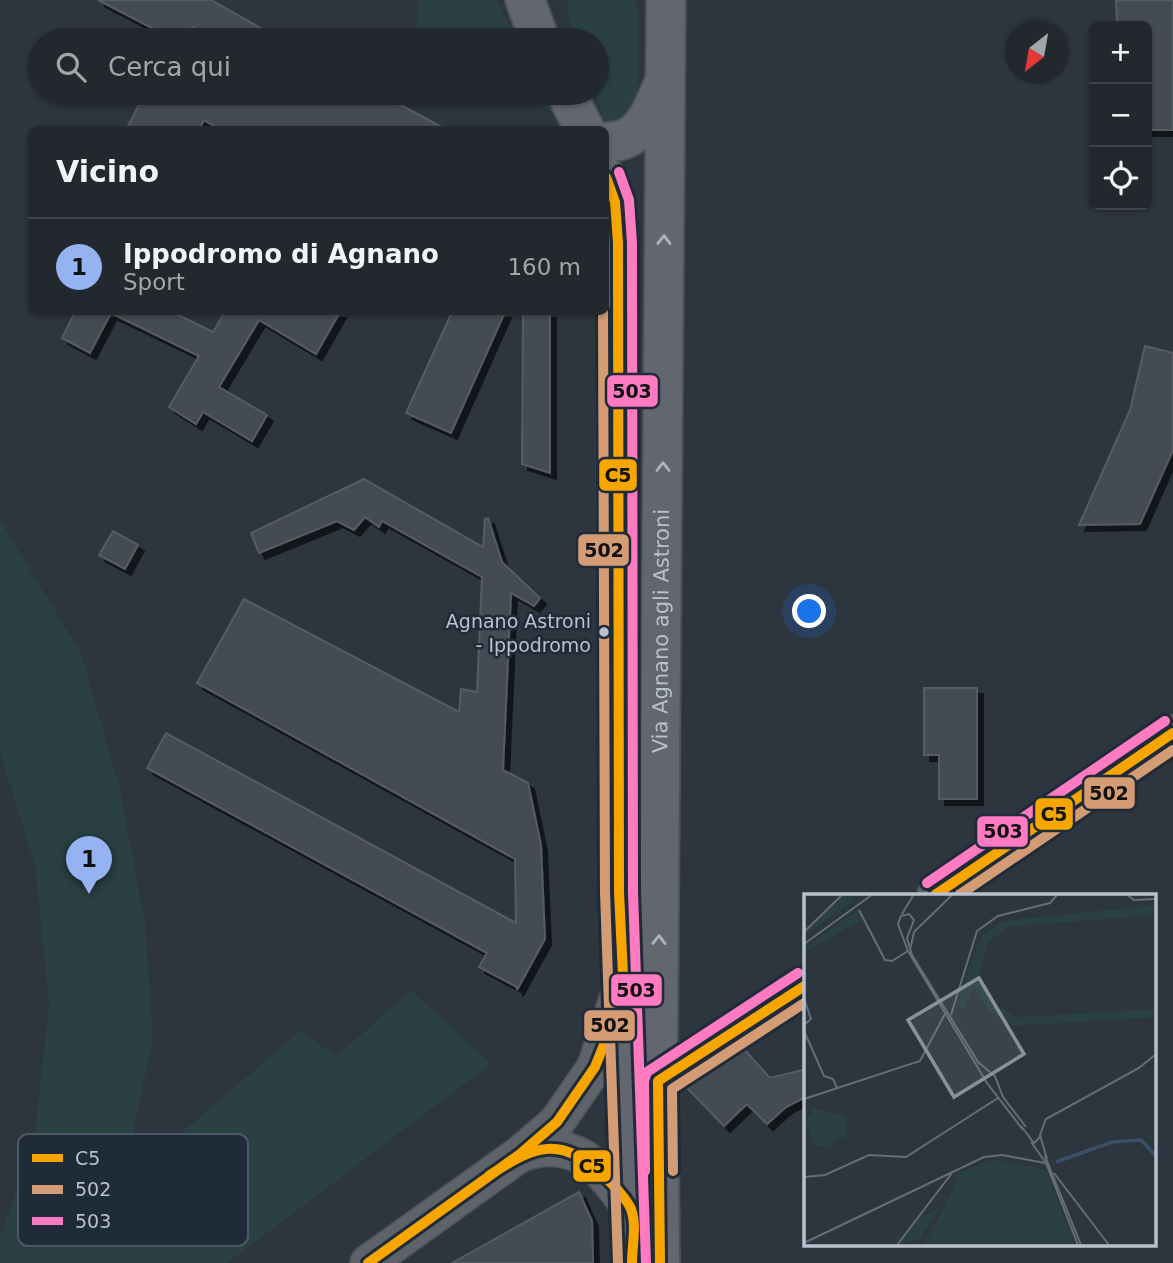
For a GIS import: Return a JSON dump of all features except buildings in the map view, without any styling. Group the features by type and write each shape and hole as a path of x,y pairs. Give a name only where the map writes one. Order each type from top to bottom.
{"main road":[{"path":"525,0 536,28"},
{"path":"550,0 550,28"},
{"name":"Via Agnano agli Astroni","path":"632,1263 632,1211 642,1087 666,77 663,5"},
{"path":"609,142 628,140 639,130 666,77"},
{"path":"572,105 583,126"},
{"name":"Via Agnano agli Astroni","path":"609,185 615,202 618,243 616,449 619,892 623,975 642,1087 660,1263"}],"street":[{"path":"936,894 1173,733"},
{"path":"368,1263 520,1154 557,1122 595,1067 607,1037 623,975"},
{"path":"642,1087 804,986"},
{"path":"520,1154 542,1146 561,1147 578,1154 603,1175 632,1211"}],"green space":[{"path":"419,0 496,0 511,28 416,28"},
{"path":"569,0 635,0 639,14 637,107 609,133 609,126 607,126 599,105 609,105 609,28 572,28 567,13"},
{"path":"537,105 553,105 559,116"},
{"path":"0,520 81,653 120,790 145,922 153,1037 133,1134 35,1134 49,1003 35,865 0,753"},
{"path":"411,990 491,1064 227,1263 0,1263 0,1236 18,1187 18,1246 248,1246 248,1134 180,1134 300,1031 337,1056"}],"transit line":[{"name":"503","path":"619,172 629,200 632,243 633,892 646,1263"},
{"name":"C5","path":"368,1263 520,1154 557,1122 595,1067 607,1037 623,975 619,892 618,243 615,202 609,185"},
{"name":"502","path":"603,315 605,892 618,1263"},
{"name":"503","path":"927,883 1165,721"},
{"name":"C5","path":"936,894 1173,733"},
{"name":"502","path":"960,894 1173,750"},
{"name":"503","path":"645,1171 644,1081 647,1072 798,973"},
{"name":"C5","path":"660,1263 658,1081 804,986"},
{"name":"502","path":"673,1171 672,1089 804,1003"},
{"name":"C5","path":"490,1175 521,1157 548,1149 574,1154 589,1163 619,1191 631,1209 634,1229 632,1263"}],"place":[{"name":"Agnano Astroni - Ippodromo","path":"604,632"},
{"name":"Ippodromo di Agnano","path":"89,894"}]}
